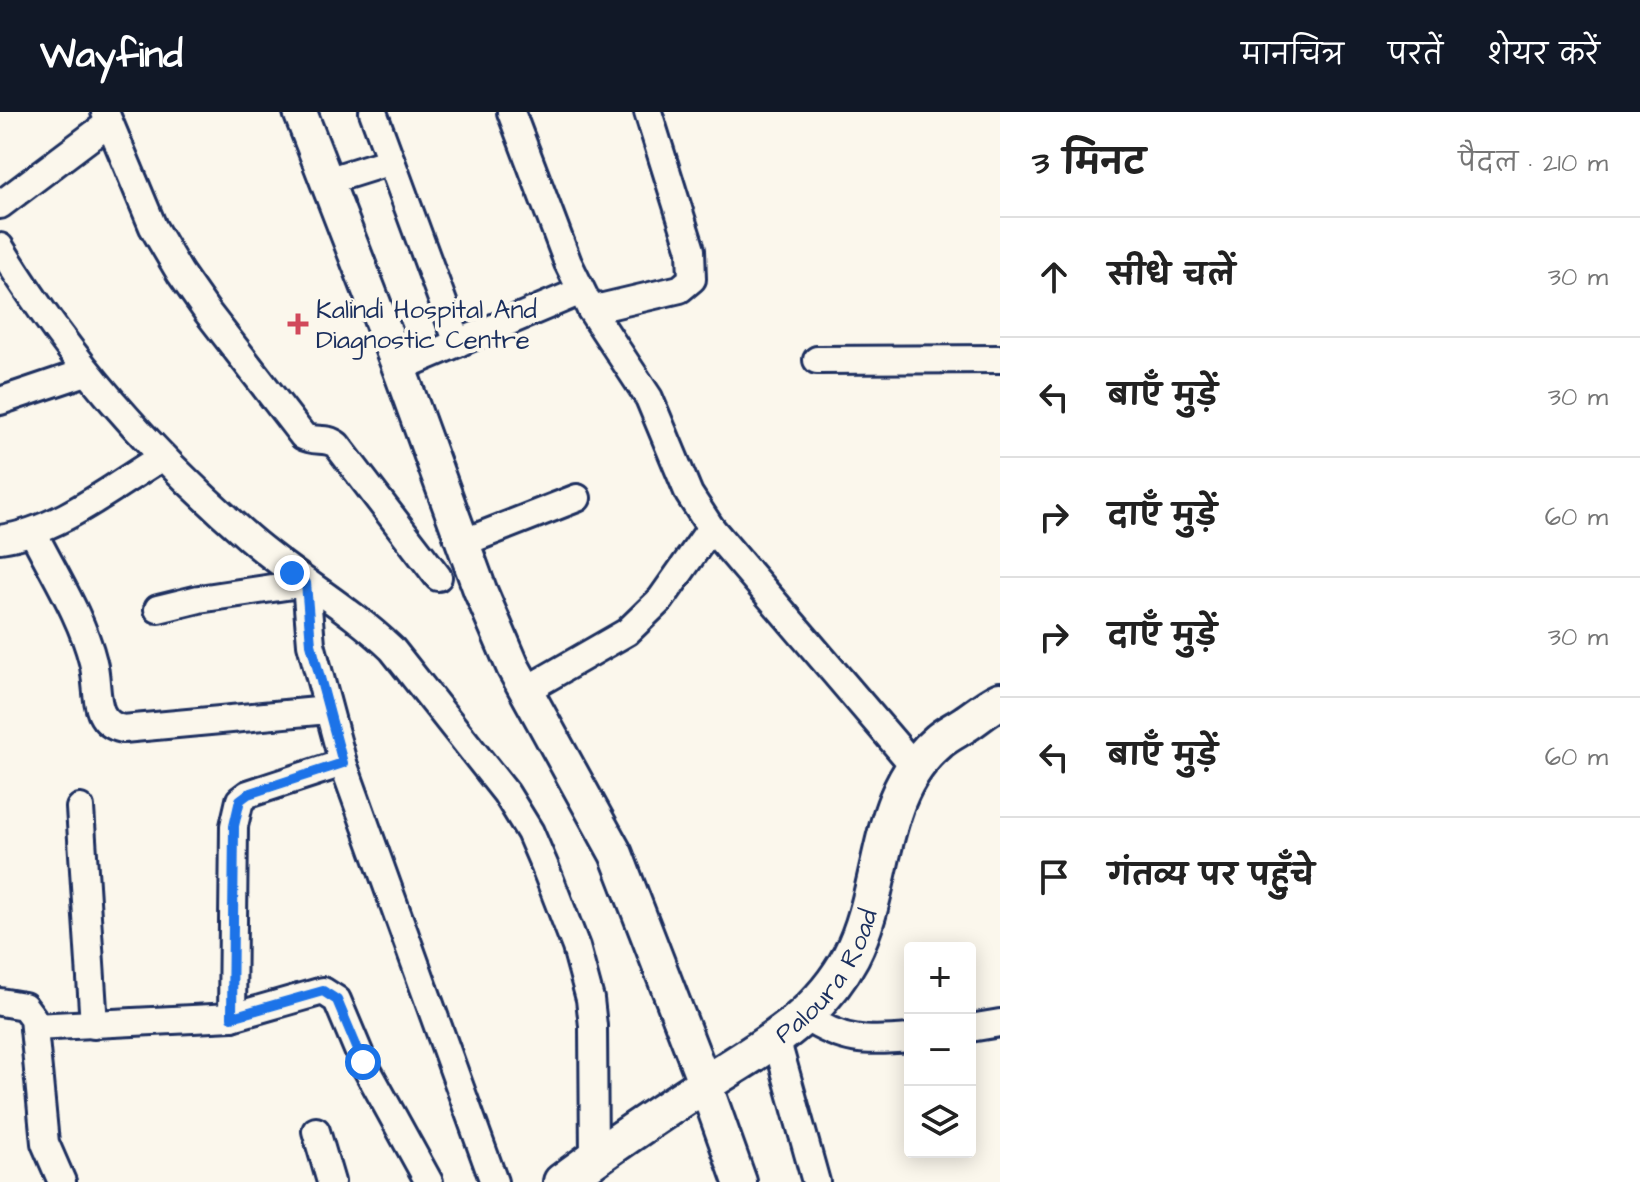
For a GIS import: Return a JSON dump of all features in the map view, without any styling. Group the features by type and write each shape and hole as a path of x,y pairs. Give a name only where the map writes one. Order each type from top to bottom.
{"main road":[{"name":"Paloura Road","path":"562,1182 805,1017 832,985 851,955 867,914 888,826 898,797 915,767 939,741 1000,701"}],"street":[{"path":"300,112 495,628 616,854 740,1182"},
{"path":"373,112 458,343"},
{"path":"511,112 568,263 586,300 649,398 689,494 711,528 915,767"},
{"path":"399,368 458,343 586,300 680,289 692,279 691,250 648,112"},
{"path":"0,205 107,117 153,227 208,313 303,436 311,441 330,440 337,445 438,577"},
{"path":"327,181 391,161"},
{"path":"0,247 30,295 86,372 162,457 248,537 370,628 400,657 506,793 530,832 576,947 590,999 594,1158"},
{"path":"817,360 1000,359"},
{"path":"0,401 86,372"},
{"path":"1,536 18,537 33,532 162,457"},
{"path":"462,543 577,498"},
{"path":"526,690 601,649 635,625 661,599 711,528"},
{"path":"33,532 86,639 94,664 100,711 103,721 111,727 123,729 328,710"},
{"path":"158,609 199,599 306,583"},
{"path":"306,583 311,644 343,763 494,1182"},
{"path":"232,1017 234,826 240,800 248,794 343,763"},
{"path":"80,808 94,1025"},
{"path":"34,1027 232,1017 323,991 331,994 337,1000 363,1062 429,1182"},
{"path":"0,1002 24,1006 30,1011 45,1143 62,1182"},
{"path":"805,1017 830,1033 847,1038 868,1042 904,1039"},
{"path":"976,1027 1000,1023"},
{"path":"776,1038 816,1182"},
{"path":"316,1131 331,1182"}],"place":[{"name":"Kalindi Hospital And Diagnostic Centre","path":"298,324"}],"route":[{"path":"292,573 306,583 311,644 343,763 248,794 240,800 234,826 232,1017 323,991 337,1000 363,1062"}]}
